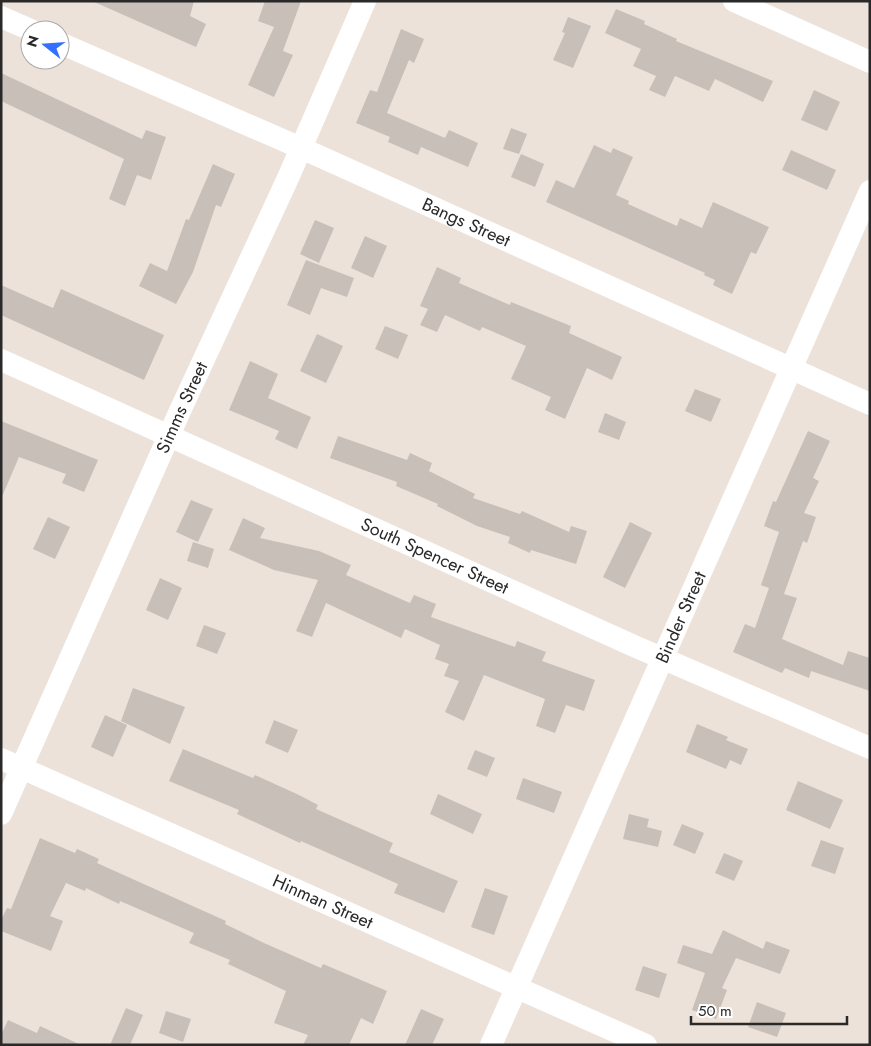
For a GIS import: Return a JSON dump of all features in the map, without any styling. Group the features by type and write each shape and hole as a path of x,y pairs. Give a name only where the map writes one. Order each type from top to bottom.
{"street":[{"name":"Simms Street","path":"1,814 169,436 301,148 365,1"},
{"path":"734,1 870,62"},
{"path":"1,17 20,26"},
{"name":"Bangs Street","path":"70,47 301,148 870,404"},
{"name":"Binder Street","path":"491,1045 870,191"},
{"name":"South Spencer Street","path":"1,360 663,659 870,748"},
{"name":"Hinman Street","path":"1,759 646,1045"}],"building":[{"path":"92,1 194,1 190,16 206,24 196,47"},
{"path":"265,1 301,1 283,51 293,55 274,97 248,85 274,27 258,21"},
{"path":"616,9 645,21 644,24 677,39 676,41 773,81 763,102 715,79 709,91 675,76 665,97 649,90 656,76 633,66 641,49 605,33"},
{"path":"568,17 591,26 573,68 553,60 565,33 562,32"},
{"path":"401,29 424,39 414,63 409,60 387,113 445,138 449,130 478,143 468,167 421,147 418,155 388,142 390,137 356,123 370,90 377,92"},
{"path":"1,73 142,139 146,130 166,137 151,180 137,175 125,206 109,199 124,159 1,101"},
{"path":"814,90 840,102 827,131 801,120"},
{"path":"511,128 527,134 519,154 503,149"},
{"path":"594,145 611,153 613,148 633,157 616,195 629,201 628,204 677,226 680,218 702,228 713,202 769,227 756,254 751,252 732,294 713,285 715,280 704,275 705,273 546,202 556,180 574,188"},
{"path":"791,150 836,170 827,190 782,170"},
{"path":"521,154 544,164 535,187 511,177"},
{"path":"213,164 235,174 221,207 216,205 193,272 176,304 139,286 150,263 167,271 186,219 189,220"},
{"path":"315,220 334,228 319,263 300,254"},
{"path":"365,236 387,246 373,278 351,268"},
{"path":"306,260 354,278 347,297 321,288 310,315 287,305"},
{"path":"437,267 461,278 459,283 510,305 511,302 571,326 569,333 622,357 612,380 587,368 565,419 545,410 551,397 511,379 526,346 482,327 480,331 445,315 437,332 420,325 428,309 420,306"},
{"path":"1,285 53,308 61,289 164,335 144,380 1,315"},
{"path":"385,326 408,335 398,359 375,349"},
{"path":"317,334 343,346 326,383 300,371"},
{"path":"250,361 278,374 268,398 311,417 297,449 275,439 279,431 229,410"},
{"path":"695,389 721,399 711,422 685,411"},
{"path":"605,413 626,422 619,440 598,432"},
{"path":"1,421 98,460 84,492 62,483 66,474 19,457 1,499"},
{"path":"808,431 830,441 813,478 819,481 804,513 816,517 807,543 803,541 784,594 797,598 782,639 843,665 848,651 870,658 870,691 811,671 809,678 785,668 782,673 733,652 745,624 755,628 769,588 761,585 779,532 764,526 773,501 776,502"},
{"path":"338,436 407,460 410,453 432,463 429,471 475,494 473,498 520,514 522,511 569,532 571,526 587,531 576,564 531,550 530,553 508,543 510,537 477,526 437,506 438,504 396,486 397,482 330,458"},
{"path":"191,500 213,509 198,542 176,532"},
{"path":"48,517 70,527 55,559 33,549"},
{"path":"243,518 265,528 260,538 319,551 351,565 346,575 410,603 414,595 436,604 431,617 515,647 517,641 546,652 542,661 595,680 584,711 566,705 555,733 536,726 545,699 484,675 464,721 445,712 459,681 444,676 449,664 435,659 440,645 405,629 401,638 326,603 312,637 296,631 318,580 274,570 229,550"},
{"path":"630,522 652,533 625,588 603,577"},
{"path":"193,542 214,549 208,568 187,561"},
{"path":"160,578 182,588 168,620 146,610"},
{"path":"204,625 226,633 217,654 196,646"},
{"path":"133,688 185,707 170,744 121,721"},
{"path":"105,715 127,725 113,757 91,747"},
{"path":"274,720 298,730 288,753 265,743"},
{"path":"697,724 728,737 726,740 748,749 741,765 730,760 726,769 686,752"},
{"path":"183,749 253,778 255,775 299,795 318,805 316,809 393,843 389,852 458,881 444,913 394,893 398,884 301,841 300,843 237,814 239,810 169,781"},
{"path":"475,750 495,758 487,777 467,769"},
{"path":"523,778 562,792 554,813 516,799"},
{"path":"798,781 843,800 830,829 786,810"},
{"path":"438,794 482,814 473,834 430,814"},
{"path":"629,814 649,819 647,827 662,831 658,847 623,839"},
{"path":"682,824 704,833 695,854 673,845"},
{"path":"40,838 75,853 77,849 99,859 97,863 226,921 225,924 264,943 321,968 323,964 387,991 373,1024 361,1018 349,1045 303,1045 308,1035 274,1023 286,991 228,964 230,960 189,943 194,933 120,901 119,904 86,888 85,891 66,883 50,916 63,921 51,951 1,931 1,920 7,908 11,909"},
{"path":"821,840 844,848 835,874 811,866"},
{"path":"724,853 743,861 734,881 715,873"},
{"path":"485,888 508,896 494,935 471,927"},
{"path":"723,930 763,949 766,941 790,950 780,974 736,958 722,988 727,990 716,1019 692,1010 705,973 677,963 683,945 712,954"},
{"path":"643,966 667,974 659,998 635,990"},
{"path":"757,1002 786,1013 777,1037 748,1027"},
{"path":"126,1008 143,1015 130,1045 110,1045"},
{"path":"421,1009 444,1019 432,1045 405,1045"},
{"path":"166,1011 191,1019 183,1042 159,1033"},
{"path":"8,1020 37,1033 40,1026 81,1045 1,1045 1,1035"}]}
